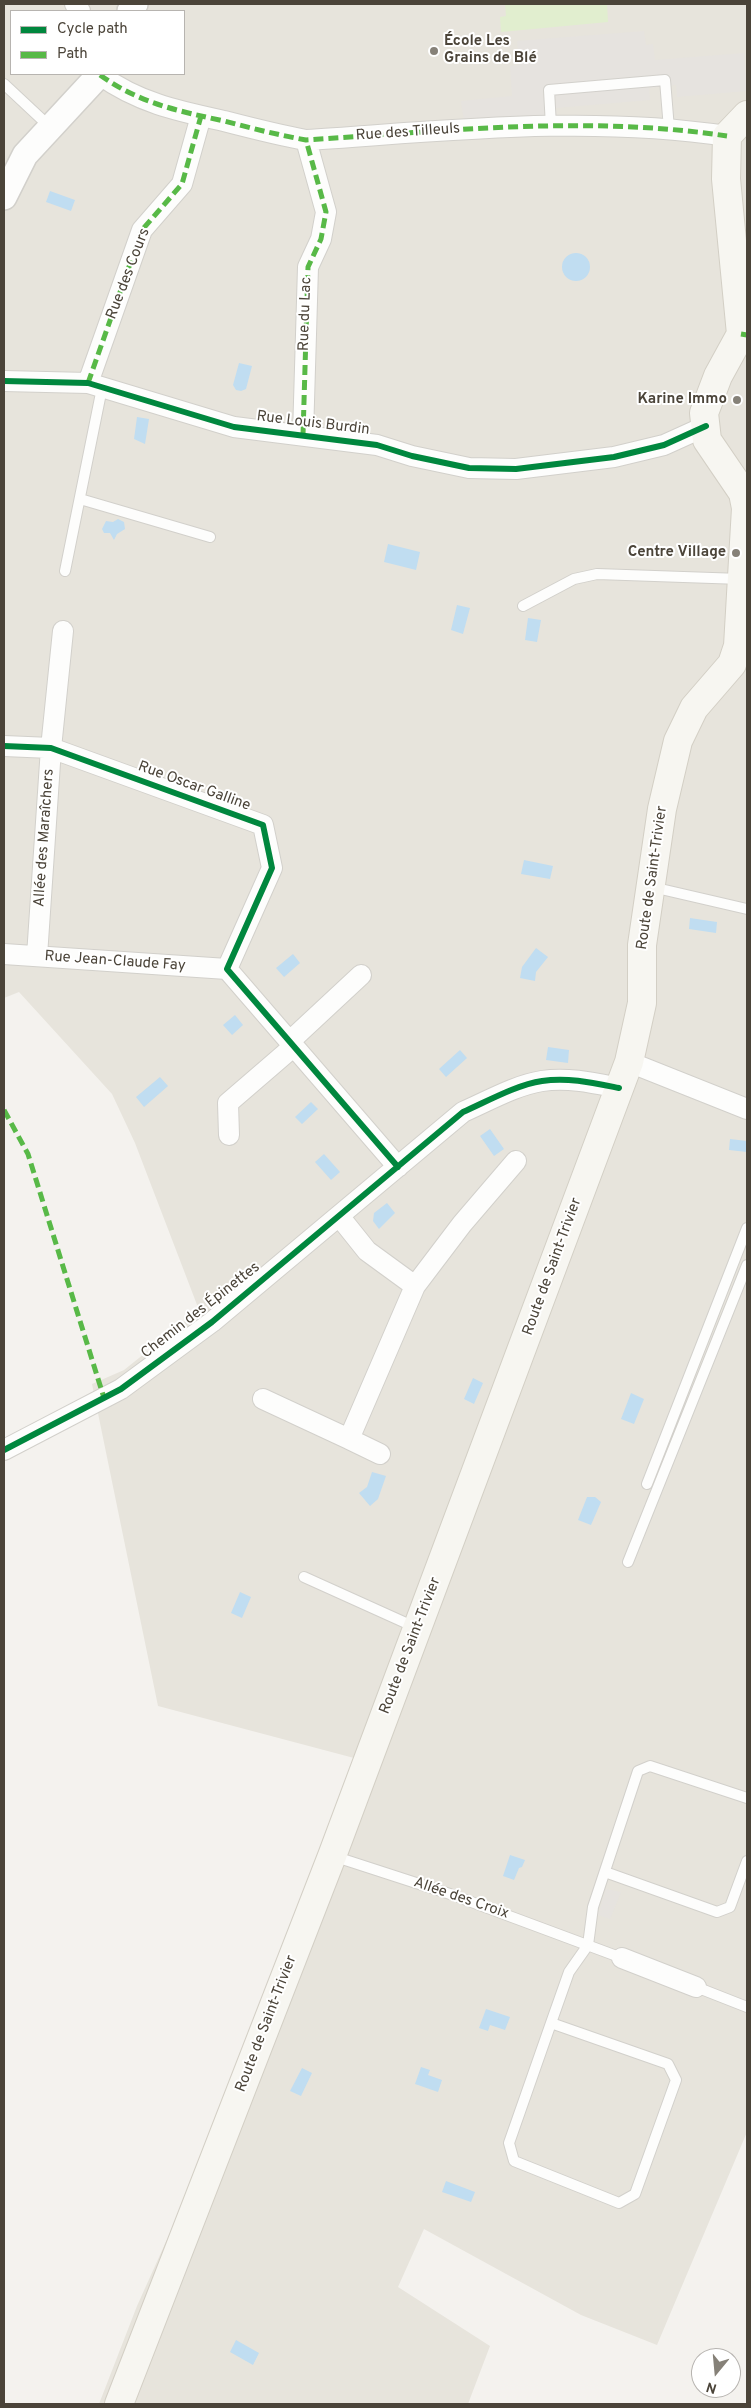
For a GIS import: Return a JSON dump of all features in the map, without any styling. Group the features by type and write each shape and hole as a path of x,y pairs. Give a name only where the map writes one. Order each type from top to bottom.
{"main road":[{"path":"727,136 747,116"},
{"name":"Route de Saint-Trivier","path":"119,2404 332,1856 629,1062 642,1003 642,945 662,809 678,741 694,708 732,664 743,647 742,579 746,500 708,440 704,413 718,376 744,334 726,179 727,136"}],"street":[{"path":"4,197 25,156 99,75"},
{"name":"Rue des Tilleuls","path":"101,75 115,86 148,102 306,140 551,126 669,129 727,136"},
{"name":"Rue des Cours","path":"95,385 142,230 182,184 201,116"},
{"name":"Rue du Lac","path":"303,435 308,267 321,239 326,212 306,140"},
{"name":"Rue Louis Burdin","path":"4,381 95,385 234,427 376,445 412,456 469,468 516,469 614,457 664,445 706,426"},
{"name":"Allée des Maraîchers","path":"37,956 51,748 63,631"},
{"name":"Rue Oscar Galline","path":"4,746 51,748 263,825 272,868 227,969"},
{"name":"Rue Jean-Claude Fay","path":"4,954 227,969"},
{"path":"227,969 398,1167"},
{"path":"229,1135 228,1103 361,975"},
{"path":"629,1062 747,1109"},
{"name":"Chemin des Épinettes","path":"4,1450 121,1389 212,1322 463,1112 509,1092 541,1081 577,1080 619,1088"},
{"path":"349,1439 415,1286 462,1224 516,1161"},
{"path":"339,1216 367,1251 415,1286"},
{"path":"263,1400 380,1454"},
{"path":"622,1958 696,1987"}],"lane":[{"path":"551,126 549,90 665,80 669,129"},
{"path":"4,84 50,127"},
{"path":"66,571 80,499 95,385"},
{"path":"80,499 210,537"},
{"path":"523,606 574,579 597,574 742,579"},
{"path":"652,887 747,909"},
{"path":"647,1484 747,1228"},
{"path":"628,1562 747,1264"},
{"path":"304,1577 418,1628"},
{"path":"551,2023 668,2064 676,2080 634,2194 619,2203 514,2161 510,2143 516,2123 551,2023 569,1972 588,1946 593,1907 638,1772 650,1766 747,1798"},
{"name":"Allée des Croix","path":"332,1856 450,1894 622,1958"},
{"path":"605,1872 717,1912 730,1907 747,1861"},
{"path":"696,1987 747,2007"}],"shaded area":[{"path":"4,4 747,4 747,2132 657,2345 581,2315 424,2229 398,2287 490,2346 468,2404 99,2404 137,2306 232,2095 261,2021 308,1881 354,1758 158,1706 92,1384 124,1370 199,1310 135,1143 112,1094 19,992 4,998"},
{"path":"644,31 646,45 653,44 655,60 744,53 747,91 677,97 676,85 649,88 650,100 556,108 557,117 464,122 461,101 512,96 510,66 519,65 517,41"},
{"path":"606,1889 621,1892 610,1919 598,1915"}],"green space":[{"path":"505,4 607,4 608,22 501,32 500,17 506,16"}],"water":[{"path":"50,191 75,200 71,211 46,202"},
{"path":"576,253 586,257 590,267 586,277 576,281 566,277 562,267 566,257"},
{"path":"239,363 252,366 246,389 241,391 236,390 233,385"},
{"path":"137,417 149,419 145,444 134,439"},
{"path":"118,519 124,522 125,529 117,534 114,540 110,533 104,533 102,529 106,521 113,522"},
{"path":"388,544 420,552 416,570 384,562"},
{"path":"457,605 470,608 463,634 451,630"},
{"path":"528,618 541,620 537,642 525,640"},
{"path":"524,860 553,866 550,879 521,874"},
{"path":"690,918 717,922 716,933 689,929"},
{"path":"536,948 548,957 536,972 535,981 520,978 522,967"},
{"path":"293,954 300,963 284,977 276,968"},
{"path":"235,1015 243,1025 232,1035 223,1025"},
{"path":"548,1047 569,1050 568,1063 546,1060"},
{"path":"460,1050 467,1058 446,1077 439,1069"},
{"path":"160,1077 168,1086 144,1107 136,1097"},
{"path":"311,1102 318,1109 302,1124 295,1117"},
{"path":"490,1129 504,1149 494,1156 480,1136"},
{"path":"730,1139 747,1141 747,1152 729,1150"},
{"path":"324,1154 340,1172 331,1180 315,1162"},
{"path":"387,1203 395,1213 379,1229 373,1221 374,1213"},
{"path":"473,1378 483,1383 474,1404 464,1399"},
{"path":"631,1393 644,1399 634,1424 621,1419"},
{"path":"372,1472 386,1476 378,1499 370,1506 359,1493 367,1487"},
{"path":"587,1497 595,1497 601,1502 591,1525 578,1520"},
{"path":"240,1592 251,1597 242,1618 231,1613"},
{"path":"510,1855 525,1860 514,1880 503,1876"},
{"path":"486,2009 510,2017 505,2030 490,2025 488,2031 479,2028"},
{"path":"421,2067 430,2070 428,2075 442,2080 438,2092 415,2084"},
{"path":"302,2068 312,2073 301,2096 290,2091"},
{"path":"446,2181 475,2192 471,2202 442,2192"},
{"path":"236,2340 259,2353 253,2365 230,2352"}],"marked path":[{"path":"100,75 129,93 159,105 306,140 464,129 570,126 622,126 727,136"},
{"path":"88,383 142,230 182,184 201,116"},
{"path":"303,435 308,267 321,239 326,212 306,140"},
{"path":"741,334 747,335"},
{"path":"4,1110 28,1154 104,1398"}],"cycle path":[{"path":"4,381 88,383 234,427 377,445 412,456 469,468 516,469 614,457 664,445 706,426"},
{"path":"4,746 51,748 263,825 272,868 227,969 398,1167"},
{"path":"4,1450 121,1389 212,1322 463,1112 512,1090 542,1081 571,1080 619,1088"}],"place":[{"name":"École Les Grains de Blé","path":"434,51"},
{"name":"Karine Immo","path":"737,400"},
{"name":"Centre Village","path":"736,553"}]}
